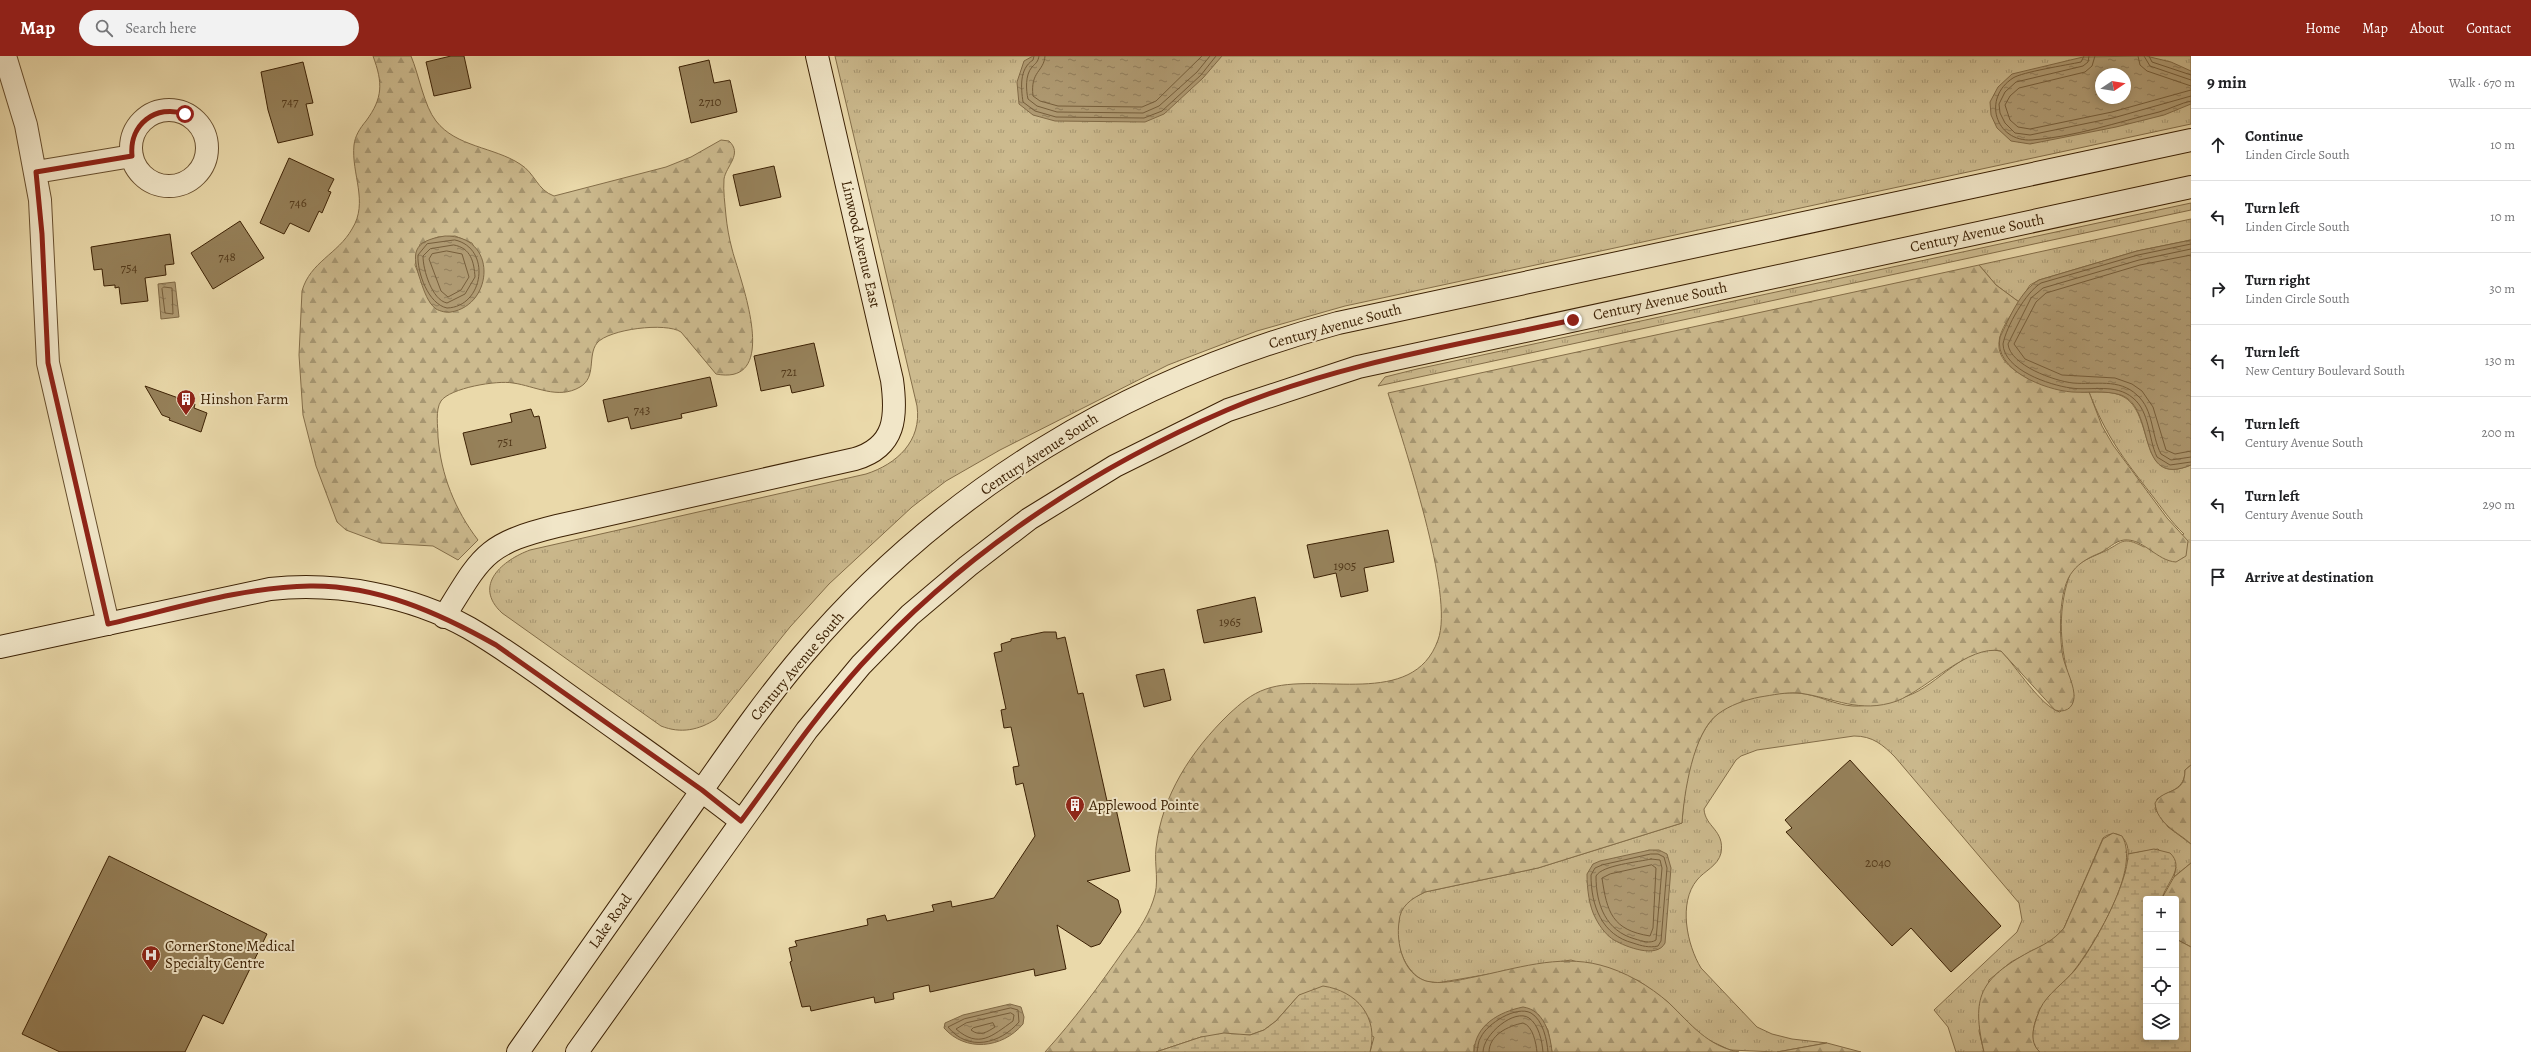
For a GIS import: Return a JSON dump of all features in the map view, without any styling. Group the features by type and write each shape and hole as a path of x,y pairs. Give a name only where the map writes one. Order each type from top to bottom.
{"main road":[{"path":"5,56 21,104 36,172 42,234 48,363 108,624"},
{"name":"Linwood Avenue East","path":"444,617 477,565 492,550 507,541 556,526 855,459 878,448 890,433 895,406 889,364 817,56"},
{"name":"Century Avenue South","path":"702,790 747,726 802,655 851,602 907,550 962,505 1029,457 1088,421 1140,394 1256,347 1345,321 2191,140"},
{"path":"36,172 132,156"},
{"name":"Century Avenue South","path":"741,821 807,730 861,665 910,615 968,566 1029,519 1085,483 1166,439 1228,410 1301,384 1379,362 2191,187"},
{"path":"0,647 251,592 311,586 356,590 396,600 444,617 496,645 702,790 741,821 577,1052"},
{"name":"Lake Road","path":"518,1052 702,790"}],"green space":[{"path":"373,56 411,56 428,107 436,121 444,130 465,142 510,158 520,164 544,190 554,196 666,167 691,157 721,140 729,141 733,146 734,151 734,155 725,174 724,193 729,236 748,304 752,327 752,348 748,364 736,374 716,374 681,332 674,329 651,327 638,328 613,334 603,338 597,343 594,348 588,378 585,383 572,391 546,391 506,382 474,386 446,396 439,405 437,414 438,437 442,465 450,492 462,517 478,540 458,560 433,546 381,543 346,530 337,522 316,466 303,415 299,355 302,291 311,273 346,238 357,219 359,198 354,145 358,132 376,105 380,90 380,82","holes":["455,236 472,243 479,259 482,273 481,287 477,294 472,301 431,304 415,265 420,244 438,237"]},
{"path":"835,56 2191,56 2191,124 1345,306 1257,331 1168,365 1000,450 946,481 912,507 829,584 790,627 716,719 703,726 690,730 676,730 661,726 502,613 493,603 490,593 491,583 495,575 501,567 520,554 530,550 866,474 888,464 905,449 916,430 918,419 917,406"},
{"path":"2191,203 2191,210 1378,386 1385,377 1417,369"},
{"path":"2191,219 2191,240 2137,251 2039,280 2030,285 2019,302 1996,285 1979,265"},
{"path":"1979,265 1996,285 2019,302 2003,327 1999,343 2001,355 2008,365 2034,380 2049,385 2064,389 2089,392 2102,426 2113,445 2167,518 2188,541 2186,556 2176,562 2163,558 2137,542 2124,540 2115,543 2100,553 2085,560 2073,571 2068,579 2062,600 2060,625 2063,657 2074,693 2072,705 2068,709 2062,711 2055,710 2001,651 1989,651 1975,654 1948,669 1909,695 1897,701 1883,705 1859,706 1799,693 1780,694 1743,701 1718,714 1709,723 1702,735 1691,764 1682,823 1538,868 1425,892 1415,897 1407,904 1400,916 1398,930 1400,948 1403,957 1412,972 1426,981 1450,982 1552,962 1584,962 1600,965 1627,975 1645,985 1669,1003 1700,1033 1718,1045 1739,1052 1552,1052 1548,1030 1538,1014 1474,1045 1474,1052 1370,1052 1374,1037 1299,995 1276,1021 1264,1030 1250,1035 1201,1037 1156,1052 1045,1052 1096,990 1144,920 1155,894 1156,848 1159,829 1165,810 1180,775 1202,743 1215,728 1251,696 1266,689 1287,685 1362,684 1386,682 1408,675 1426,661 1438,640 1441,619 1439,589 1434,555 1415,481 1388,393"},
{"path":"2089,392 2118,394 2132,405 2139,417 2154,457 2162,466 2174,469 2191,465 2191,765 2185,770 2180,786 2157,799 2155,809 2168,827 2191,844 2191,863 2174,877 2176,867 2158,849 2128,854 2128,849 2124,839 2121,836 2113,834 2103,838 2064,928 2055,939 2011,962 1989,980 1979,1031 1984,1052 1956,1052 1948,1027 1934,1010 2017,932 2022,920 2019,903 1895,757 1877,742 1861,736 1757,750 1741,756 1736,760 1704,809 1705,815 1720,839 1721,853 1717,861 1697,880 1691,889 1686,912 1692,948 1701,968 1757,1027 1772,1034 1792,1039 1827,1043 1777,1052 1730,1050 1704,1038 1668,1002 1639,981 1571,960 1437,983 1425,981 1416,976 1409,968 1403,958 1397,936 1397,925 1400,914 1404,905 1408,901 1425,892 1538,868 1682,823 1687,780 1690,766 1700,738 1707,725 1716,715 1733,704 1743,700 1766,695 1797,693 1818,697 1839,704 1853,706 1880,703 1907,696 1919,691 1964,659 1976,653 1988,650 2001,651 2037,694 2053,709 2060,712 2074,696 2064,657 2061,631 2061,618 2065,591 2072,571 2082,562 2122,542 2131,541 2144,547 2184,534 2167,515 2124,458 2095,408"},
{"path":"2191,765 2191,844 2164,822 2160,817 2155,803 2163,795 2178,788 2182,784 2185,770"},
{"path":"2113,833 2122,836 2126,850 2126,866 2121,885 2114,904 2084,956 2072,973 2050,997 2039,1012 2033,1036 2036,1047 2040,1052 1984,1052 1980,1033 1979,1017 1980,1003 1983,992 1999,971 2048,942 2064,928 2103,839"},
{"path":"2154,849 2170,853 2176,864 2173,876 2163,896 2143,896 2143,1040 2179,1040 2179,941 2191,947 2191,1052 2040,1052 2036,1048 2034,1042 2033,1031 2040,1009 2051,993 2075,970 2100,931 2116,898 2127,867 2128,854"},
{"path":"2191,863 2191,947 2179,941 2179,896 2163,896 2174,877"},
{"path":"1323,986 1346,994 1363,1008 1368,1017 1371,1028 1372,1039 1370,1052 1156,1052 1201,1037 1224,1033 1250,1035 1264,1030 1276,1021 1299,995"},
{"path":"1827,1043 1861,1052 1777,1052"}],"water":[{"path":"1033,56 1222,56 1203,78 1164,114 1145,122 1055,121 1033,115 1019,104 1017,82 1024,61"},
{"path":"2146,56 2171,62 2191,71 2191,104 2164,115 2116,127 2030,144 2011,141 1997,128 1991,115 1990,102 1998,87 2012,74 2083,57"},
{"path":"445,236 462,239 474,246 482,258 484,271 482,285 476,297 465,307 451,312 443,312 436,309 429,300 423,289 415,256 420,245 426,241"},
{"path":"2191,240 2191,465 2173,469 2161,466 2153,457 2139,415 2132,403 2121,395 2115,393 2072,392 2061,390 2048,387 2023,376 2004,359 2000,349 2000,337 2021,298 2032,285 2039,280 2137,251"},
{"path":"175,282 179,317 161,319 158,284"},
{"path":"1650,850 1659,850 1667,854 1671,868 1665,943 1661,948 1649,951 1633,948 1619,943 1604,931 1594,914 1590,903 1587,874 1593,864 1600,861"},
{"path":"1010,1004 1021,1007 1024,1017 1023,1024 1005,1039 994,1043 973,1044 962,1041 953,1036 944,1028 945,1023 963,1015"},
{"path":"1523,1007 1536,1013 1545,1024 1550,1037 1552,1052 1474,1052 1475,1043 1479,1034 1490,1021 1505,1012"}],"building":[{"path":"451,56 464,56 471,88 434,96 426,62"},
{"path":"709,60 714,83 730,80 737,112 691,123 679,67"},
{"path":"303,62 313,103 306,104 313,135 278,143 268,110 261,72"},
{"path":"289,158 334,179 328,191 331,192 322,213 319,211 309,232 290,223 284,234 260,223"},
{"path":"774,166 781,197 740,206 733,175"},
{"path":"240,221 264,258 213,289 191,253"},
{"path":"170,234 174,264 165,265 166,275 145,278 148,301 121,304 119,287 115,288 115,285 104,286 102,269 94,270 91,247"},
{"path":"814,343 824,386 792,393 790,385 761,391 754,356"},
{"path":"710,377 717,406 681,414 682,418 631,429 628,417 608,422 603,400"},
{"name":"Hinshon Farm","path":"145,386 195,404 194,408 207,413 201,432 169,420 170,418 162,415"},
{"path":"531,409 534,417 539,416 546,448 471,465 463,433 512,422 510,414"},
{"path":"1388,530 1394,562 1364,568 1368,591 1341,597 1336,573 1314,578 1307,545"},
{"path":"1255,597 1262,632 1204,643 1197,610"},
{"name":"Applewood Pointe","path":"1044,632 1056,632 1057,639 1065,637 1078,694 1083,693 1107,801 1114,800 1130,871 1087,881 1118,900 1121,912 1100,944 1091,947 1057,925 1066,969 1035,976 1034,969 930,992 929,985 893,993 894,999 875,1003 874,997 811,1011 810,1006 802,1007 790,962 792,961 789,948 797,946 795,941 868,925 867,919 885,915 887,921 934,911 932,905 951,901 952,907 994,898 1035,836 1023,783 1016,785 1013,767 1019,766 1011,727 1004,728 1001,710 1006,709 994,653 1002,651 1001,644 1011,641 1011,639"},
{"path":"1164,669 1171,700 1144,707 1136,675"},
{"path":"1850,760 2001,926 1951,972 1911,928 1892,946 1786,832 1792,828 1785,820"},
{"name":"CornerStone Medical Specialty Centre","path":"109,856 267,934 223,1024 203,1015 185,1052 60,1052 22,1034"}],"place":[{"name":"Hinshon Farm","path":"186,416"},
{"name":"Applewood Pointe","path":"1075,822"},
{"name":"CornerStone Medical Specialty Centre","path":"151,972"}],"route":[{"path":"185,114 171,110 149,116 138,127 132,140 132,156 36,172 40,200 47,357 108,624 270,589 323,586 356,590 396,600 444,617 468,628 496,645 702,790 741,821 807,730 861,665 910,615 968,566 1029,519 1085,483 1166,439 1228,410 1301,384 1379,362 1573,320"}]}
